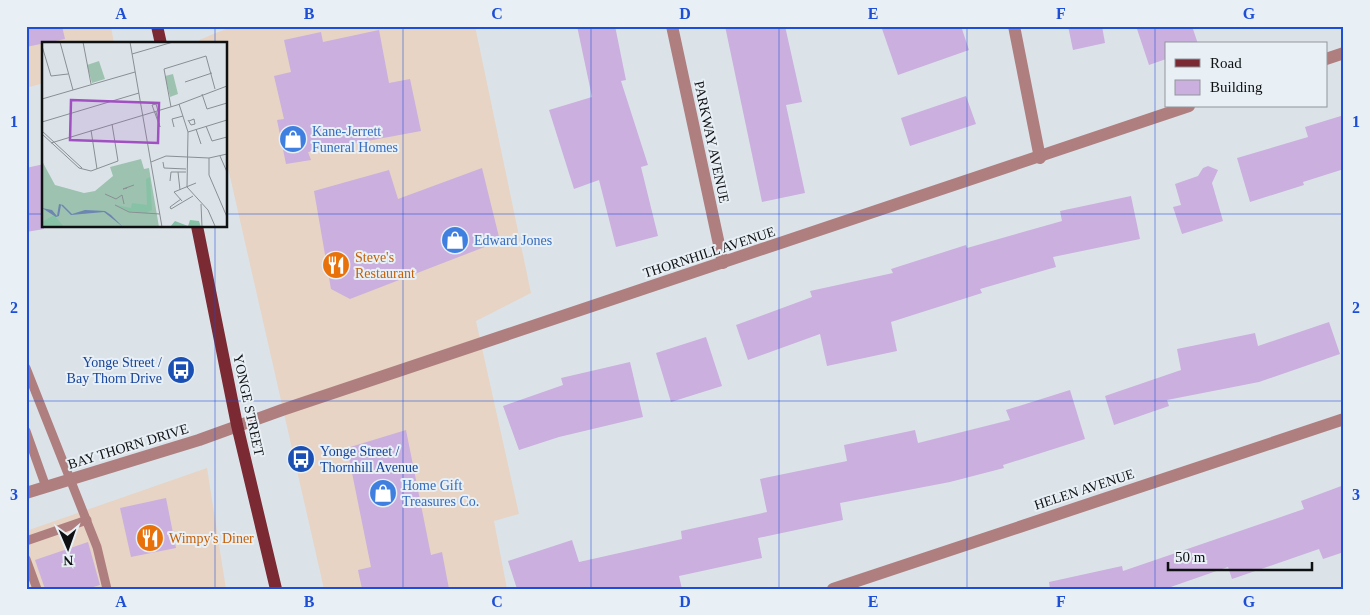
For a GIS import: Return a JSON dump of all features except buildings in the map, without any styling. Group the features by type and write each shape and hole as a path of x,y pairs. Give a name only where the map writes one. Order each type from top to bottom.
{"main road":[{"path":"157,26 161,42"},
{"name":"YONGE STREET","path":"197,228 237,425 276,589"}],"street":[{"name":"PARKWAY AVENUE","path":"672,26 723,263"},
{"path":"1014,26 1040,158"},
{"path":"1328,58 1344,53"},
{"name":"THORNHILL AVENUE","path":"237,425 1040,158 1183,108"},
{"name":"HELEN AVENUE","path":"833,589 1344,419"},
{"name":"BAY THORN DRIVE","path":"26,494 68,479 199,440 237,425"}],"lane":[{"path":"26,368 68,479 97,547 106,589"},
{"path":"26,431 46,487"},
{"path":"26,541 87,520"},
{"path":"26,559 37,589"}],"shaded area":[{"path":"26,26 111,26 114,42 42,42 42,84 26,88"},
{"path":"233,26 475,26 531,293 476,321 519,514 494,521 507,589 324,589 228,168 228,42 200,42 199,40"},
{"path":"207,468 226,589 26,589 26,531"}],"place":[{"name":"Kane-Jerrett Funeral Homes","path":"293,139"},
{"name":"Edward Jones","path":"455,240"},
{"name":"Steve's Restaurant","path":"336,265"},
{"name":"Yonge Street / Bay Thorn Drive","path":"181,370"},
{"name":"Yonge Street / Thornhill Avenue","path":"301,459"},
{"name":"Home Gift Treasures Co.","path":"383,493"},
{"name":"Wimpy's Diner","path":"150,538"}]}
